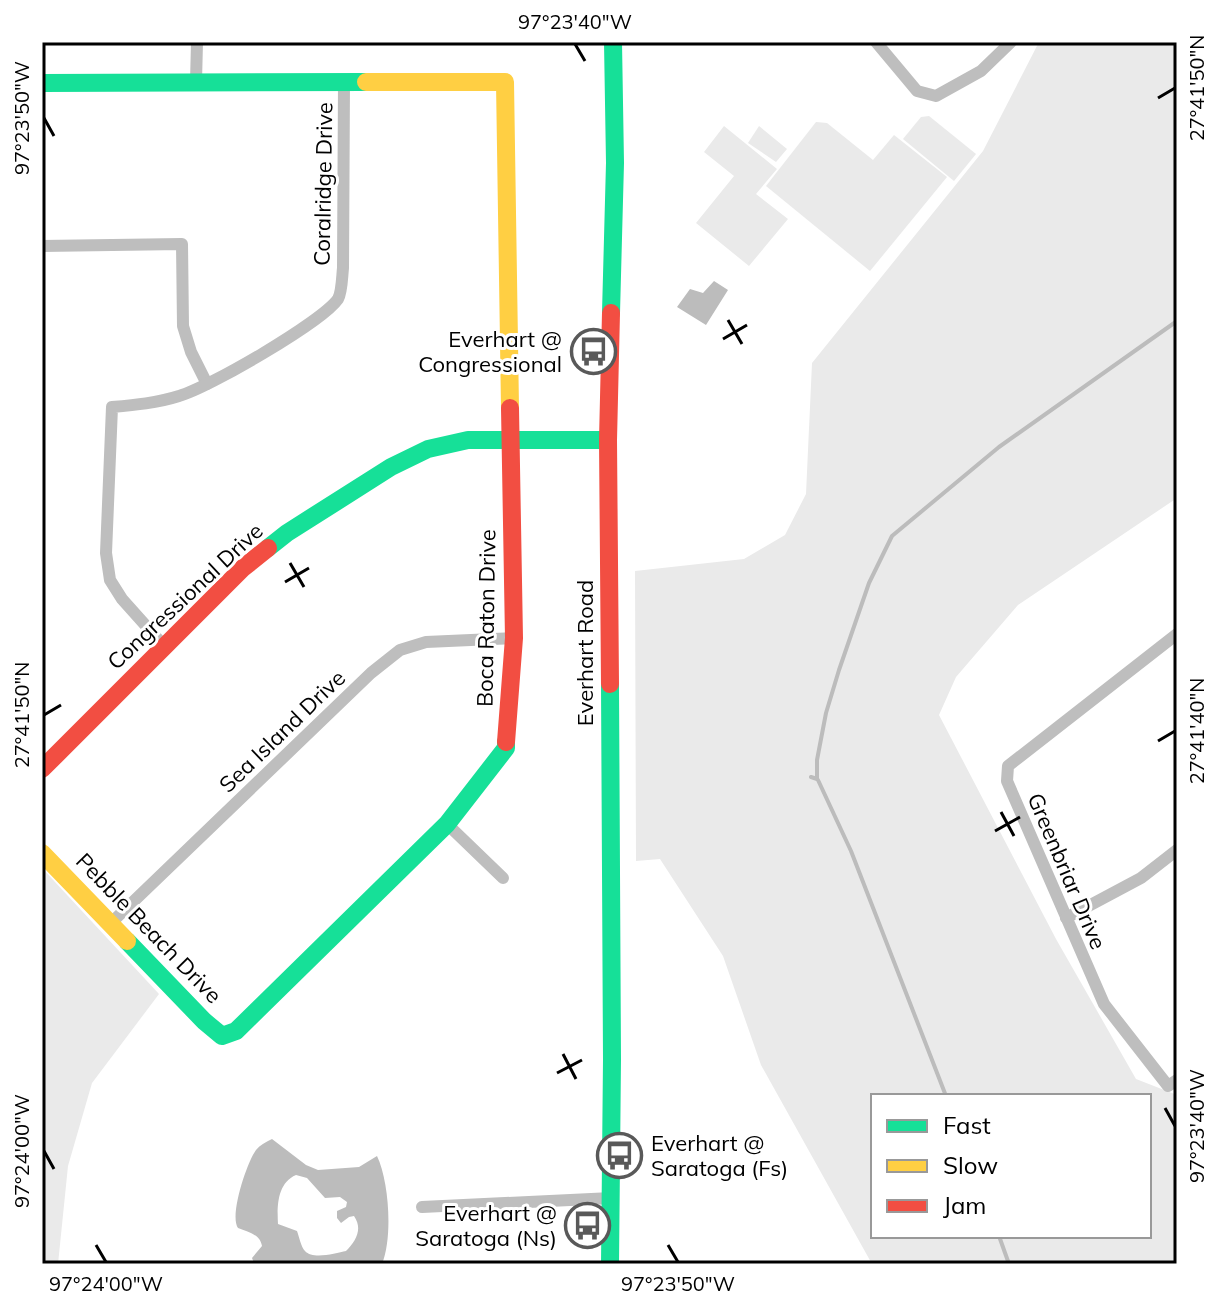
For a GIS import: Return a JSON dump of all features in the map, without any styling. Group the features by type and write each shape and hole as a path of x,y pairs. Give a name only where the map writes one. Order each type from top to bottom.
{"street":[{"path":"196,82 197,42"},
{"name":"Everhart Road","path":"610,1264 608,440 615,163 613,42"},
{"path":"876,42 917,91 936,96 981,71 1011,42"},
{"path":"42,83 344,82"},
{"name":"Boca Raton Drive","path":"222,1036 236,1031 447,824 506,748 514,638 505,82 344,82"},
{"name":"Coralridge Drive","path":"164,646 122,599 110,580 106,553 112,407 152,404 183,396 310,324 339,298 343,268 344,82"},
{"path":"42,246 182,244 183,326 191,352 207,384"},
{"name":"Congressional Drive","path":"42,769 243,568 287,533 391,467 428,449 468,440 608,440"},
{"name":"Greenbriar Drive","path":"1173,1083 1104,1004 1007,781 1008,766 1177,634"},
{"name":"Sea Island Drive","path":"111,923 371,673 400,650 426,642 514,638"},
{"path":"447,824 503,878"},
{"path":"1066,918 1141,878 1177,850"},
{"name":"Pebble Beach Drive","path":"42,853 222,1036"},
{"path":"422,1207 612,1198"}],"shaded area":[{"path":"1039,42 1177,42 1177,498 1018,605 956,677 939,715 1056,939 1136,1079 1177,1095 1177,1264 872,1264 761,1065 723,956 660,859 636,861 635,571 744,559 785,535 806,494 812,363 983,151"},
{"path":"929,116 976,154 954,181 903,139 921,117"},
{"path":"816,122 827,123 873,160 894,135 947,177 870,271 766,186"},
{"path":"724,126 777,169 756,194 788,219 749,266 696,223 734,176 704,152"},
{"path":"759,126 787,149 776,162 748,143"},
{"path":"714,281 728,290 706,325 677,307 690,289 703,293"},
{"path":"42,868 159,994 92,1083 68,1166 58,1264 42,1264"},
{"path":"272,1139 306,1165 318,1170 359,1167 377,1156 388,1209 388,1239 382,1264 254,1263 252,1258 262,1246 261,1242 253,1234 238,1228 236,1212 240,1189 252,1156","holes":["296,1175 307,1178 325,1198 340,1197 347,1202 346,1207 337,1211 337,1218 341,1223 354,1216 358,1230 346,1251 309,1254 302,1247 297,1231 278,1224 278,1203 285,1184"]}],"waterway":[{"path":"811,777 817,779 817,760 826,713 839,670 869,583 892,536 999,447 1177,321"},
{"path":"818,780 851,851 945,1094"},
{"path":"1000,1238 1009,1264"}],"traffic: fast":[{"path":"611,313 615,163 613,42"},
{"path":"42,83 366,82"},
{"path":"268,548 391,467 428,449 468,440 608,440"},
{"path":"610,684 610,1264"},
{"path":"127,941 222,1036 236,1031 447,824 506,748 506,742"}],"traffic: slow":[{"path":"366,82 505,82 510,408"},
{"path":"42,853 127,941"}],"traffic: jam":[{"path":"610,684 608,440 611,313"},
{"path":"506,742 514,638 510,408"},
{"path":"42,769 243,568 268,548"}],"place":[{"name":"Everhart @ Congressional","path":"593,352"},
{"name":"Everhart @ Saratoga (Fs)","path":"620,1156"},
{"name":"Everhart @ Saratoga (Ns)","path":"588,1226"}]}
